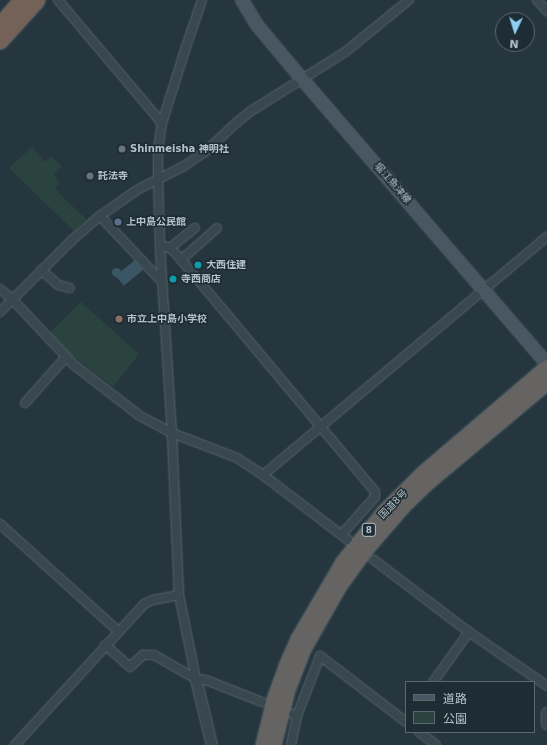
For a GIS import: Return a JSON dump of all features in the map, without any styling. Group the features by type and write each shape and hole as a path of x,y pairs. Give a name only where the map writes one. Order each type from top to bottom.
{"highway":[{"path":"0,24 21,0"},
{"path":"0,41 37,0"},
{"name":"国道8号","path":"263,745 275,697 298,639 347,557 384,512 423,473 547,367"},
{"name":"国道8号","path":"274,745 288,690 304,649 340,586 366,550 400,511 428,483 547,383"}],"main road":[{"name":"堀江魚津線","path":"242,0 257,25 302,79 547,364"}],"street":[{"path":"202,0 162,123 158,150 158,179 160,245 172,433 179,595 196,679 212,745"},
{"path":"0,312 72,240 100,216 137,190 184,166 205,152 251,111 345,52 409,0"},
{"path":"538,0 547,11"},
{"path":"60,3 162,123"},
{"path":"100,216 162,282"},
{"path":"170,248 195,228"},
{"path":"181,260 217,228"},
{"path":"263,475 319,426 547,237"},
{"path":"0,289 66,358 140,416 172,433 237,458 263,475 345,537 375,497 375,492 181,260 170,248 160,245"},
{"path":"41,270 58,285 70,288"},
{"path":"25,403 66,358"},
{"path":"0,524 118,631"},
{"path":"374,560 469,632 547,686"},
{"path":"15,745 144,604 153,600 179,595"},
{"path":"434,681 469,632"},
{"path":"105,645 130,667 143,655 154,655 196,679 206,680 262,702"},
{"path":"291,745 295,715 320,656 405,719"},
{"path":"547,714 547,724"},
{"path":"420,733 436,745"}],"green space":[{"path":"32,147 45,162 51,157 62,166 54,175 60,182 55,189 86,219 74,231 9,168"},
{"path":"81,302 139,354 113,387 70,354 50,332"}],"water":[{"path":"135,260 143,270 124,286 116,276"},
{"path":"114,268 118,268 120,272 118,276 114,276 112,274 112,270"}],"place":[{"name":"Shinmeisha 神明社","path":"122,149"},
{"name":"託法寺","path":"90,176"},
{"name":"上中島公民館","path":"118,222"},
{"name":"大西住建","path":"198,265"},
{"name":"寺西商店","path":"173,279"},
{"name":"市立上中島小学校","path":"119,319"}]}
